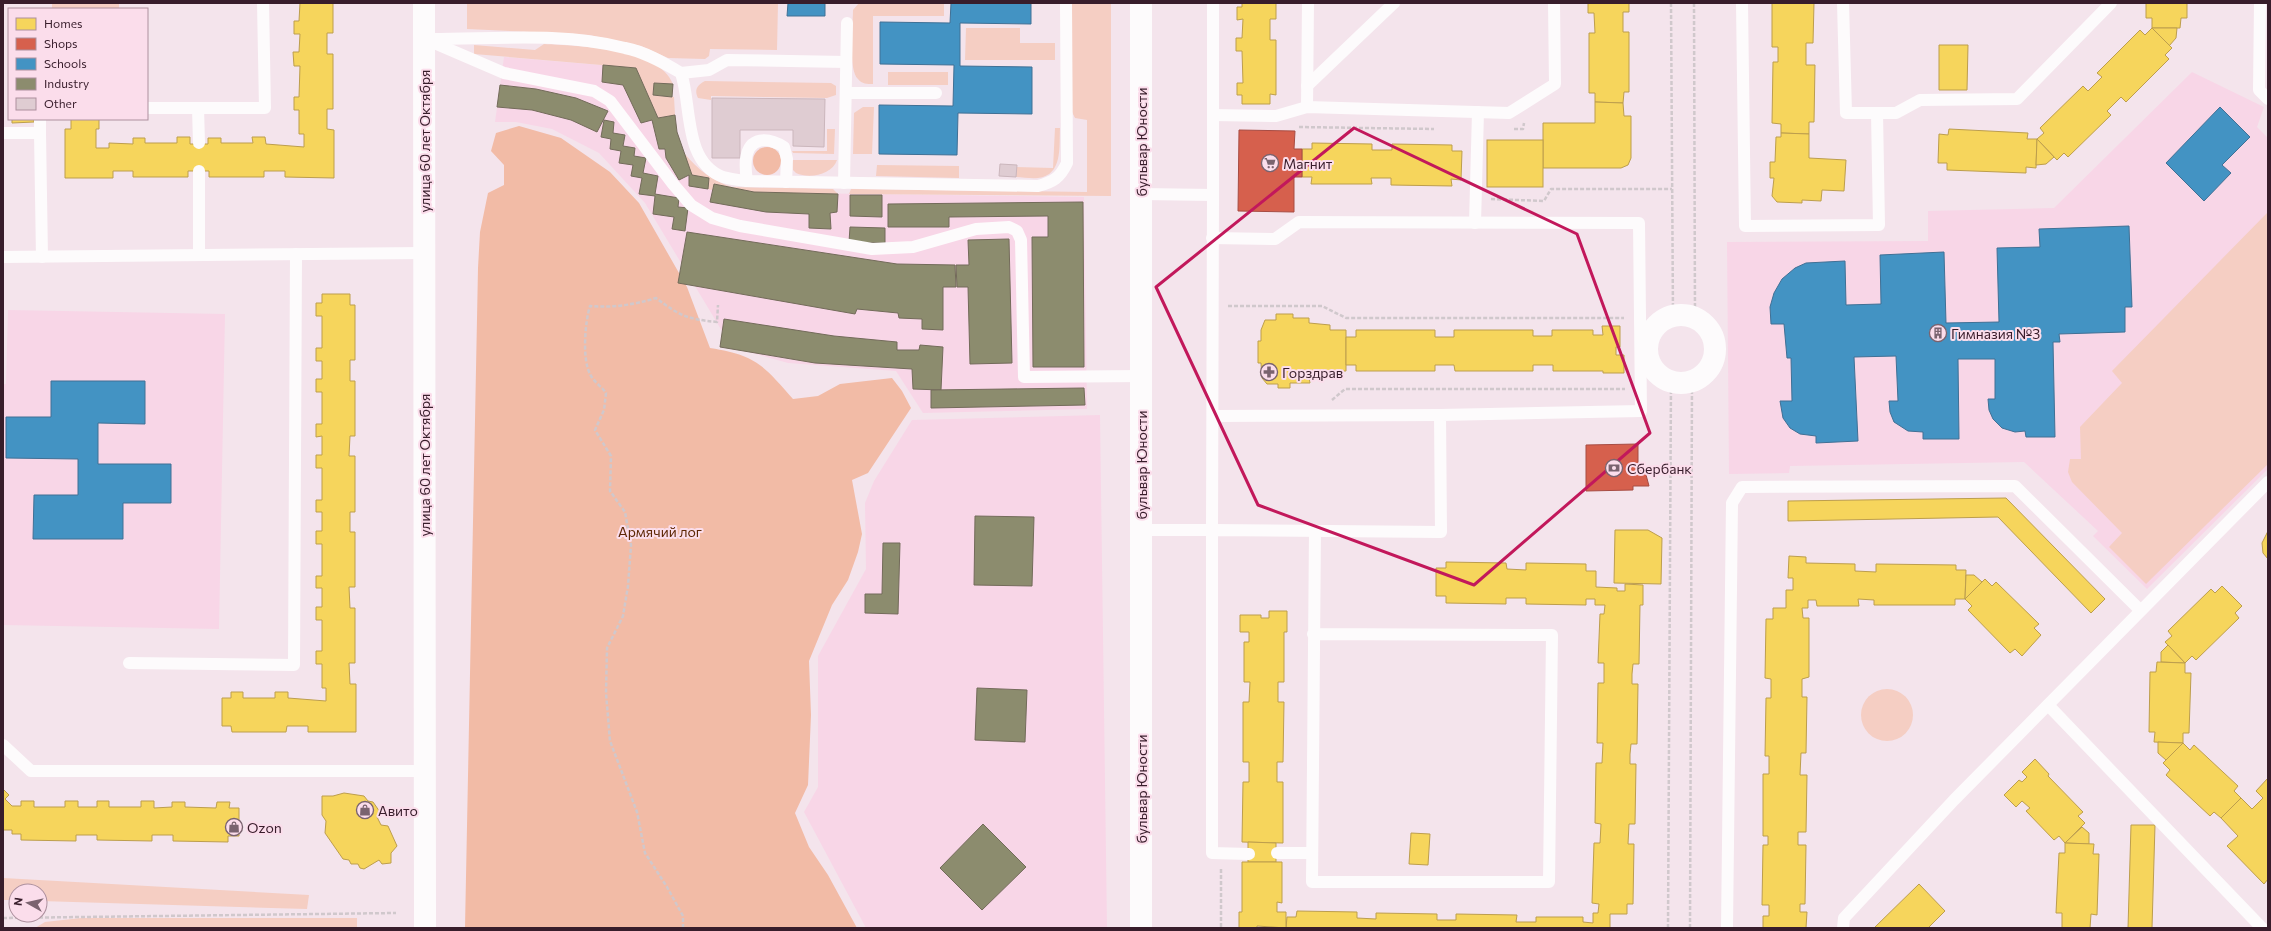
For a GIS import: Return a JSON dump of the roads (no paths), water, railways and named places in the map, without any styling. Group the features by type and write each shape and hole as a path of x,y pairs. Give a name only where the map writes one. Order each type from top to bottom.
{"street":[{"name":"улица 60 лет Октября","path":"424,3 423,253 425,928"},
{"name":"бульвар Юности","path":"1141,3 1141,928"},
{"path":"1684,315 1695,318 1705,324 1712,334 1715,345 1715,357 1710,368 1703,376 1692,382 1682,384 1671,382 1661,377 1653,369 1648,359 1647,348 1649,337 1654,328 1662,320 1673,316 1684,315"}],"lane":[{"path":"148,108 265,108 263,3"},
{"path":"681,73 693,139 698,152 706,166 722,176 747,181 1038,186 1051,182 1061,176 1067,163 1066,3"},
{"path":"1214,3 1212,238 1212,853 1249,854"},
{"path":"1307,107 1308,3"},
{"path":"1307,86 1394,3"},
{"path":"1213,115 1276,116 1307,107 1509,113 1555,84 1554,3"},
{"path":"1742,3 1745,226 1879,226 1877,113"},
{"path":"1843,3 1846,113 1896,113 1920,100 2017,99 2111,3"},
{"path":"2260,3 2259,90 2268,100"},
{"path":"844,182 847,23"},
{"path":"425,39 550,39 605,44 638,52 681,73 709,70 727,60 846,62"},
{"path":"425,39 504,73 575,86 599,94 610,101 672,184 691,205 712,218 740,226 872,249 913,247 976,229 1009,228 1016,231 1021,240 1024,377 1141,376"},
{"path":"846,93 936,93"},
{"path":"198,108 198,144"},
{"path":"1475,223 1478,112"},
{"path":"40,120 42,257"},
{"path":"3,133 40,133"},
{"path":"747,181 746,159 750,147 759,140 774,140 784,147 786,159 786,182"},
{"path":"199,171 200,255"},
{"path":"1141,194 1213,195"},
{"path":"1212,238 1276,239 1299,222 1639,223 1641,411 1440,415 1213,416"},
{"path":"3,257 423,253"},
{"path":"129,663 294,665 296,254"},
{"path":"1141,530 1441,532 1440,415"},
{"path":"1843,928 1844,918 1954,800 2268,482"},
{"path":"1727,928 1732,503 1742,487 2015,486 2140,610"},
{"path":"1313,634 1552,635 1549,882 1312,882 1313,634 1315,531"},
{"path":"2048,705 2262,928"},
{"path":"3,745 31,771 425,771"},
{"path":"1277,853 1312,853"}],"place":[{"name":"Магнит","path":"1270,163"},
{"name":"Гимназия №3","path":"1938,333"},
{"name":"Горздрав","path":"1269,372"},
{"name":"Сбербанк","path":"1614,468"},
{"name":"Авито","path":"365,810"},
{"name":"Ozon","path":"234,827"}],"park label":[{"name":"Армячий лог","path":"660,531"}]}
